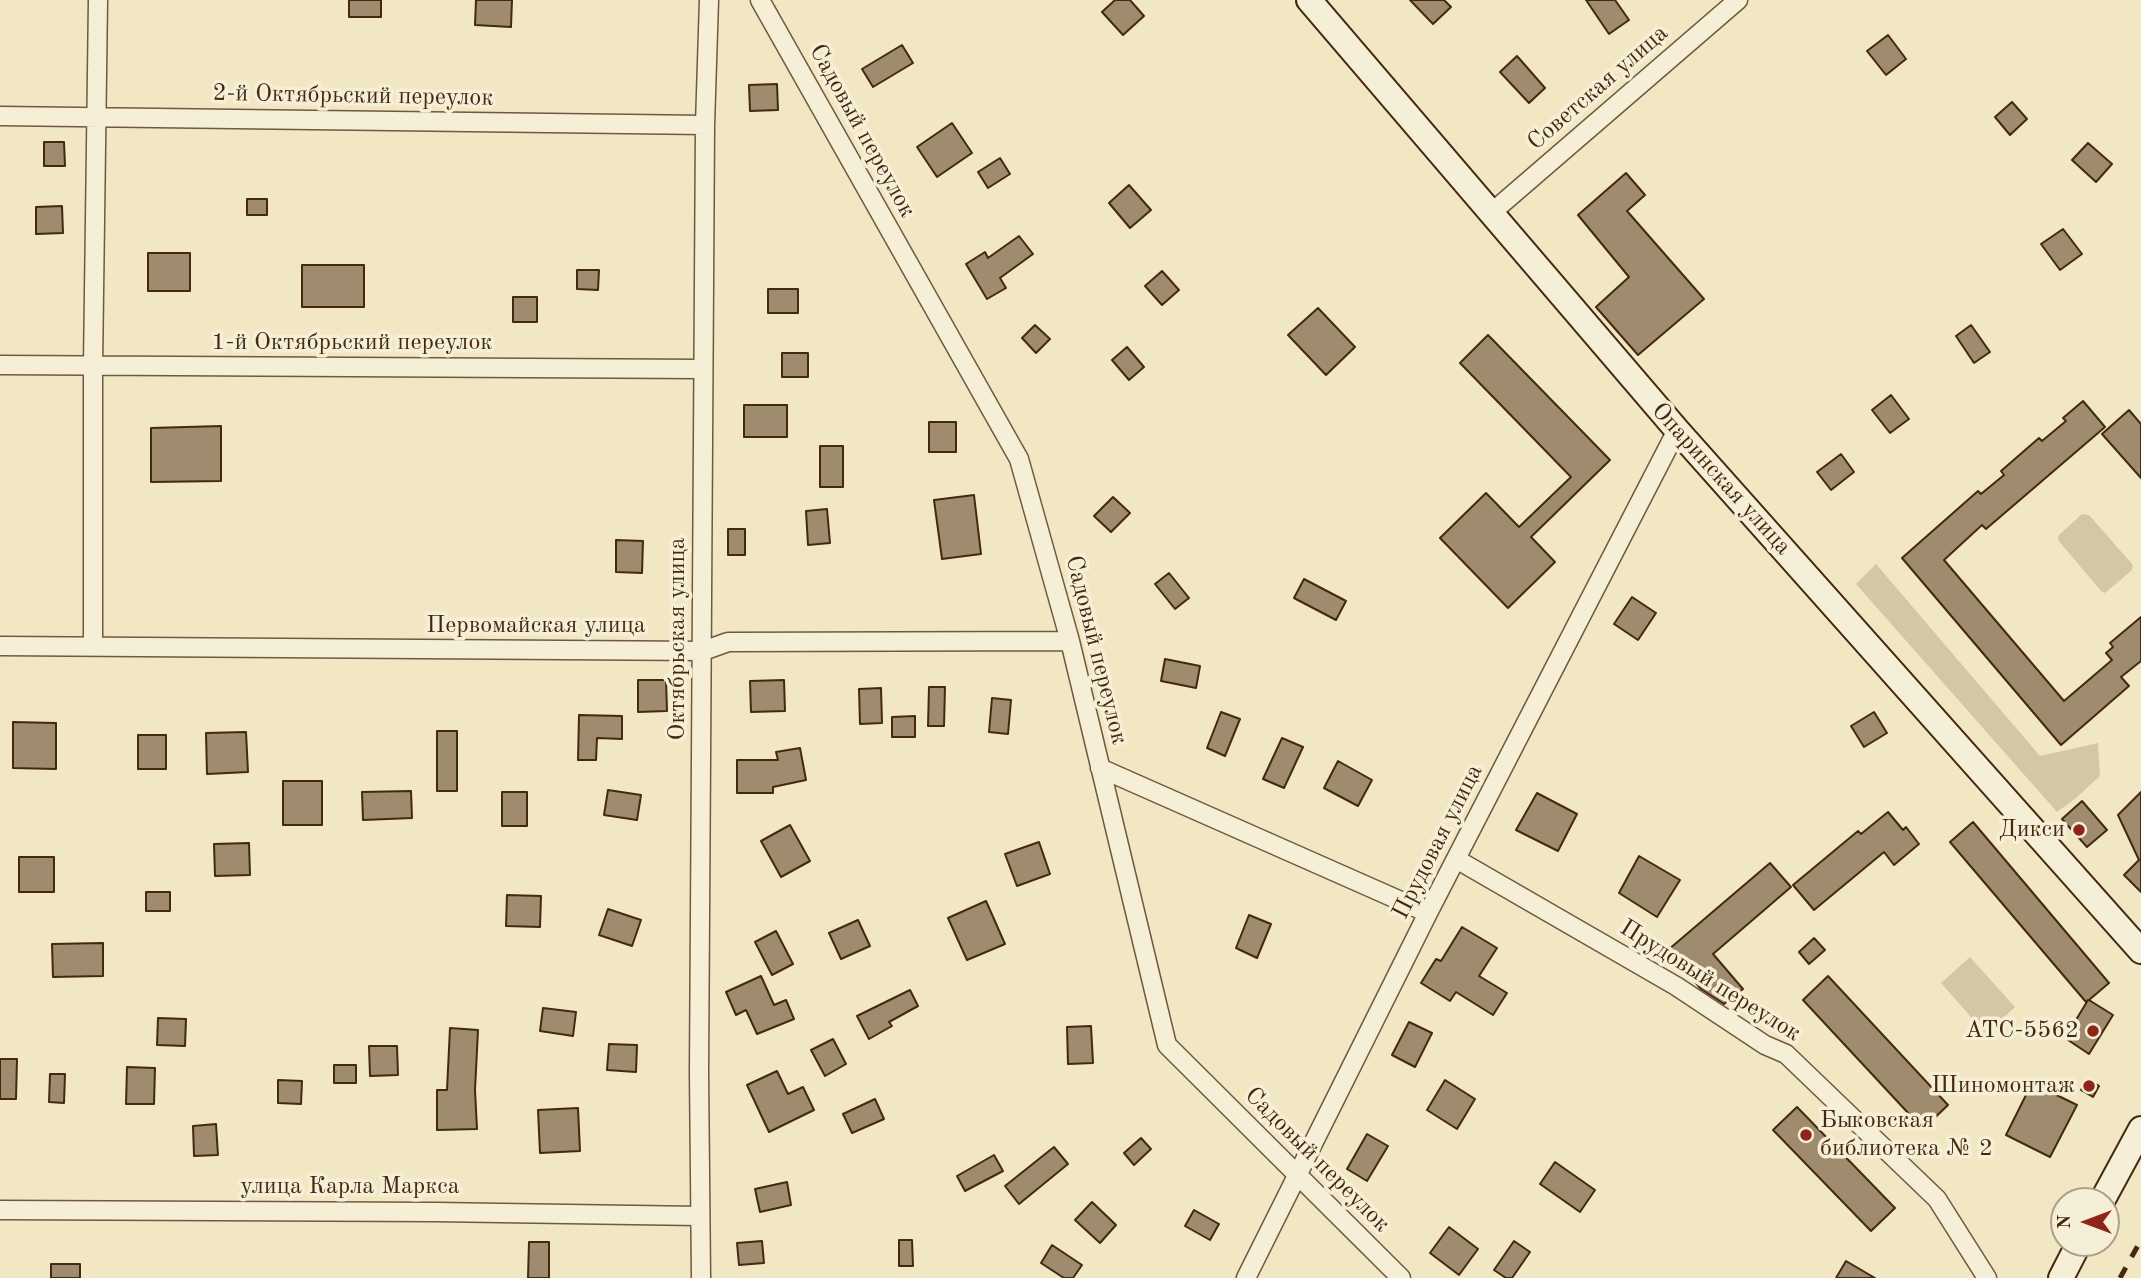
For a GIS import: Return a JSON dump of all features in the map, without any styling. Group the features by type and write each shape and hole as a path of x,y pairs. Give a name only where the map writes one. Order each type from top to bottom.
{"main road":[{"name":"Опаринская улица","path":"1310,0 1676,430 2141,951"},
{"path":"2110,1187 2141,1129"},
{"path":"2061,1278 2072,1257"}],"street":[{"path":"93,646 93,366 98,0"},
{"name":"Октябрьская улица","path":"701,1278 699,1216 705,125 709,0"},
{"name":"Садовый переулок","path":"760,0 1020,459 1070,641 1167,1045 1401,1278"},
{"name":"Советская улица","path":"1490,214 1738,0"},
{"name":"2-й Октябрьский переулок","path":"0,116 705,125"},
{"name":"1-й Октябрьский переулок","path":"0,365 704,369"},
{"name":"Прудовая улица","path":"1246,1278 1456,859 1676,430"},
{"name":"Первомайская улица","path":"0,646 704,651 728,642 1070,641"},
{"path":"1100,768 1429,913"},
{"name":"Прудовый переулок","path":"1456,859 1676,986 1765,1045 1786,1054 1937,1199 1987,1278"},
{"name":"улица Карла Маркса","path":"0,1210 699,1216"}],"shaded area":[{"path":"2082,514 2089,515 2133,565 2132,570 2105,593 2058,540 2059,535"},
{"path":"1876,564 2040,756 2098,743 2100,776 2057,812 1856,584"},
{"path":"1970,957 2015,1007 1986,1034 1941,983"}],"building":[{"path":"349,0 381,0 381,17 349,17"},
{"path":"476,0 512,0 511,27 475,25"},
{"path":"1115,0 1130,0 1144,16 1123,35 1102,12"},
{"path":"1410,0 1444,0 1451,7 1433,24"},
{"path":"1586,0 1615,0 1629,20 1609,34"},
{"path":"1888,35 1906,59 1886,75 1867,51"},
{"path":"902,45 913,63 873,87 862,69"},
{"path":"1517,56 1545,88 1529,103 1500,72"},
{"path":"777,84 778,110 750,111 749,85"},
{"path":"2012,102 2027,119 2010,135 1995,117"},
{"path":"952,123 972,153 937,177 917,147"},
{"path":"44,142 64,142 65,166 44,166"},
{"path":"2088,143 2112,164 2096,182 2072,160"},
{"path":"1000,158 1010,174 988,188 978,172"},
{"path":"1626,173 1645,195 1627,211 1704,299 1638,355 1596,307 1629,277 1578,215"},
{"path":"1129,185 1151,210 1130,228 1109,203"},
{"path":"247,199 267,199 267,215 247,215"},
{"path":"62,206 63,233 36,234 36,207"},
{"path":"2063,229 2082,254 2060,270 2041,244"},
{"path":"1019,236 1033,254 1000,278 1006,288 987,299 966,264 985,252 988,258"},
{"path":"148,253 190,253 190,291 148,291"},
{"path":"302,265 364,265 364,307 302,307"},
{"path":"577,270 599,270 598,290 577,289"},
{"path":"1162,271 1179,290 1162,305 1145,286"},
{"path":"768,289 798,289 798,313 768,313"},
{"path":"513,297 537,297 537,322 513,322"},
{"path":"1318,308 1355,347 1326,375 1288,335"},
{"path":"1035,325 1050,339 1036,353 1022,338"},
{"path":"1971,325 1990,352 1974,363 1956,336"},
{"path":"1488,335 1610,460 1531,537 1555,562 1508,608 1440,538 1486,493 1519,527 1571,477 1460,363"},
{"path":"1127,347 1144,367 1129,380 1112,360"},
{"path":"782,353 808,353 808,377 782,377"},
{"path":"1891,395 1909,419 1890,433 1872,410"},
{"path":"2083,401 2105,427 1986,529 1982,525 1944,560 2064,701 2112,660 2106,653 2113,647 2110,643 2141,617 2141,661 2121,677 2129,686 2061,745 1902,558 1978,491 1981,494 2004,475 2001,471 2039,438 2042,441 2066,421 2063,418"},
{"path":"744,405 787,405 787,437 744,437"},
{"path":"2129,410 2141,424 2141,478 2102,434"},
{"path":"929,422 956,422 956,452 929,452"},
{"path":"221,426 221,481 151,482 151,428"},
{"path":"820,446 843,446 843,487 820,487"},
{"path":"1841,454 1854,472 1831,490 1817,472"},
{"path":"974,495 981,554 942,559 934,500"},
{"path":"1113,497 1130,513 1111,532 1094,516"},
{"path":"827,509 830,543 808,545 806,511"},
{"path":"728,529 745,529 745,555 728,555"},
{"path":"616,540 643,541 642,573 616,572"},
{"path":"1169,573 1189,598 1175,609 1155,584"},
{"path":"1304,579 1346,601 1336,620 1294,598"},
{"path":"1632,597 1656,613 1638,640 1614,624"},
{"path":"1165,659 1200,666 1196,688 1161,681"},
{"path":"638,680 666,680 667,711 638,712"},
{"path":"784,680 785,711 751,712 750,681"},
{"path":"929,687 945,687 944,726 928,726"},
{"path":"881,688 882,723 860,724 859,689"},
{"path":"992,698 1011,700 1008,734 989,732"},
{"path":"1221,712 1240,719 1225,756 1207,748"},
{"path":"1874,712 1887,733 1864,747 1851,726"},
{"path":"579,715 622,716 622,739 597,738 596,760 578,760"},
{"path":"915,716 915,737 892,737 892,717"},
{"path":"13,722 56,723 56,769 13,768"},
{"path":"437,731 457,731 457,791 437,791"},
{"path":"246,732 248,772 207,774 206,733"},
{"path":"138,735 166,735 166,769 138,769"},
{"path":"1282,738 1303,747 1284,788 1263,779"},
{"path":"800,748 806,780 773,787 773,793 737,793 737,760 778,760 776,752"},
{"path":"1338,761 1372,780 1358,806 1324,788"},
{"path":"283,781 322,781 322,825 283,825"},
{"path":"608,790 641,795 637,820 604,815"},
{"path":"411,791 412,818 363,820 362,792"},
{"path":"502,792 527,792 527,826 502,826"},
{"path":"2141,792 2141,892 2124,875 2139,860 2118,815"},
{"path":"1537,793 1577,814 1558,851 1516,830"},
{"path":"2082,801 2107,830 2087,847 2062,819"},
{"path":"1888,812 1903,830 1906,827 1919,844 1894,865 1884,852 1814,910 1793,885 1858,831 1861,834"},
{"path":"1973,822 2109,983 2089,1000 2113,1015 2089,1054 2065,1038 2088,1000 2086,1002 1950,842"},
{"path":"790,825 810,861 781,877 761,841"},
{"path":"1039,842 1050,874 1017,886 1005,854"},
{"path":"249,843 250,875 215,876 214,844"},
{"path":"1639,856 1680,880 1657,917 1619,893"},
{"path":"19,857 54,857 54,892 19,892"},
{"path":"1770,863 1791,887 1713,954 1743,989 1724,1004 1701,989 1668,950"},
{"path":"146,892 170,892 170,911 146,911"},
{"path":"507,895 541,896 540,927 506,926"},
{"path":"986,901 1005,944 967,960 948,918"},
{"path":"608,909 641,920 632,946 599,935"},
{"path":"1249,915 1271,924 1257,958 1236,948"},
{"path":"858,920 870,946 841,959 829,933"},
{"path":"1462,927 1497,948 1479,976 1507,993 1493,1015 1456,992 1450,1001 1421,983 1436,959 1441,961"},
{"path":"776,931 793,964 772,975 755,942"},
{"path":"1814,938 1825,950 1809,964 1799,952"},
{"path":"103,943 103,976 53,977 52,944"},
{"path":"761,976 774,1005 786,1000 794,1019 757,1034 746,1010 736,1015 726,992"},
{"path":"1828,976 1948,1105 1923,1129 1803,1000"},
{"path":"910,990 918,1006 889,1022 892,1026 869,1039 857,1016"},
{"path":"543,1008 576,1012 573,1036 540,1031"},
{"path":"158,1018 186,1019 185,1046 157,1045"},
{"path":"1409,1022 1432,1033 1415,1067 1392,1055"},
{"path":"1091,1026 1093,1063 1068,1064 1067,1027"},
{"path":"450,1028 478,1030 475,1090 477,1129 437,1130 437,1090 447,1090"},
{"path":"833,1039 846,1064 825,1076 811,1050"},
{"path":"609,1044 637,1045 636,1072 607,1070"},
{"path":"369,1046 397,1046 398,1075 370,1076"},
{"path":"0,1059 17,1059 16,1099 0,1099"},
{"path":"334,1065 356,1065 356,1083 334,1083"},
{"path":"127,1067 155,1068 154,1104 126,1104"},
{"path":"777,1071 788,1094 803,1087 814,1110 769,1132 747,1085"},
{"path":"50,1074 65,1074 64,1103 49,1102"},
{"path":"2088,1079 2099,1086 2093,1097 2081,1090"},
{"path":"278,1080 302,1081 301,1104 278,1103"},
{"path":"1445,1080 1475,1099 1457,1129 1427,1110"},
{"path":"2032,1083 2077,1105 2050,1157 2006,1135"},
{"path":"875,1099 884,1119 852,1133 843,1114"},
{"path":"1797,1107 1895,1208 1871,1231 1773,1130"},
{"path":"578,1108 580,1151 540,1153 538,1110"},
{"path":"216,1124 218,1155 194,1156 193,1126"},
{"path":"1367,1134 1388,1146 1367,1181 1347,1169"},
{"path":"1141,1138 1151,1149 1134,1165 1124,1153"},
{"path":"1054,1147 1068,1164 1019,1204 1005,1186"},
{"path":"994,1155 1003,1171 965,1191 957,1176"},
{"path":"1555,1162 1595,1190 1580,1212 1540,1184"},
{"path":"787,1182 791,1205 760,1212 755,1189"},
{"path":"1092,1202 1116,1225 1100,1243 1075,1220"},
{"path":"1194,1210 1219,1224 1210,1240 1185,1226"},
{"path":"1449,1227 1478,1249 1459,1275 1430,1253"},
{"path":"899,1240 912,1240 913,1266 899,1266"},
{"path":"762,1241 764,1263 739,1265 737,1243"},
{"path":"1514,1241 1530,1252 1512,1278 1506,1278 1494,1270"},
{"path":"529,1242 549,1242 549,1278 528,1278"},
{"path":"1052,1245 1082,1265 1073,1278 1064,1278 1041,1263"},
{"path":"1846,1261 1875,1278 1836,1278"},
{"path":"51,1264 80,1264 80,1278 51,1278"}],"railway":[{"path":"2120,1278 2141,1240"}],"place":[{"name":"Дикси","path":"2079,830"},
{"name":"АТС-5562","path":"2093,1031"},
{"name":"Шиномонтаж","path":"2089,1086"},
{"name":"Быковская библиотека № 2","path":"1806,1135"}]}
